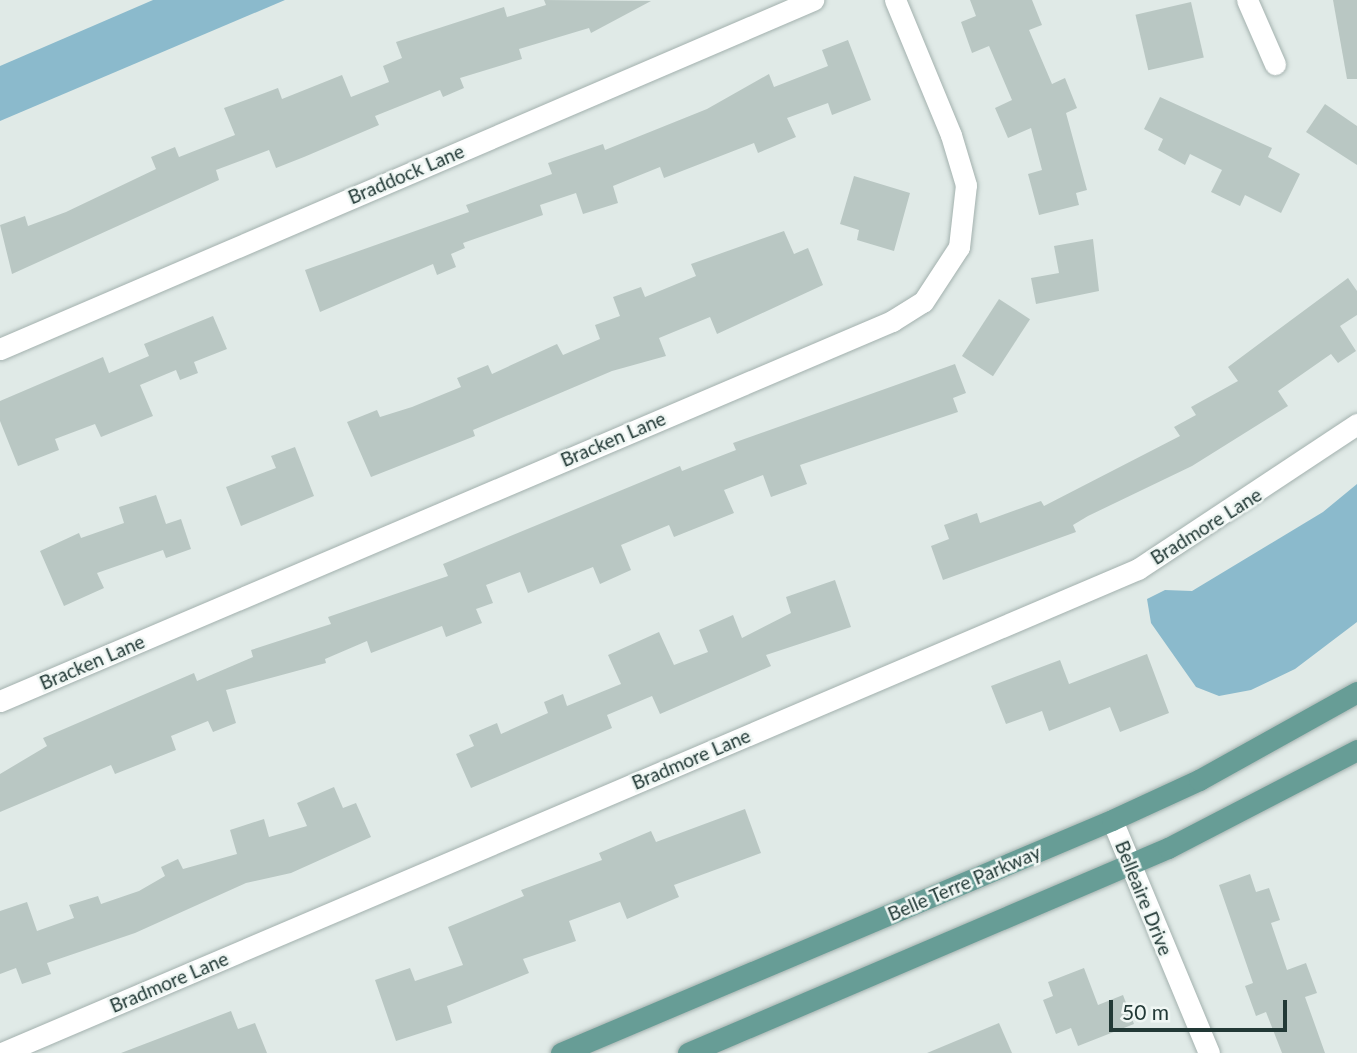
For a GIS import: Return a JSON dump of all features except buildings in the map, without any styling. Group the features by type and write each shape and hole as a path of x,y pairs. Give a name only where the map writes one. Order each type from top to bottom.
{"main road":[{"name":"Belle Terre Parkway","path":"561,1053 1112,820 1199,780 1357,692"},
{"path":"688,1053 1131,863 1288,790 1357,750"}],"street":[{"name":"Braddock Lane","path":"0,349 813,0"},
{"name":"Bracken Lane","path":"0,701 892,321 923,302 959,247 965,185 951,135 895,0"},
{"path":"1247,0 1275,64"},
{"name":"Bradmore Lane","path":"2,1053 1138,569 1357,424"},
{"name":"Belleaire Drive","path":"1112,820 1209,1053"}],"water":[{"path":"153,0 285,0 0,121 0,66"},
{"path":"1357,484 1357,622 1295,669 1251,690 1219,696 1196,687 1151,623 1147,599 1165,590 1192,591 1323,512"}]}
